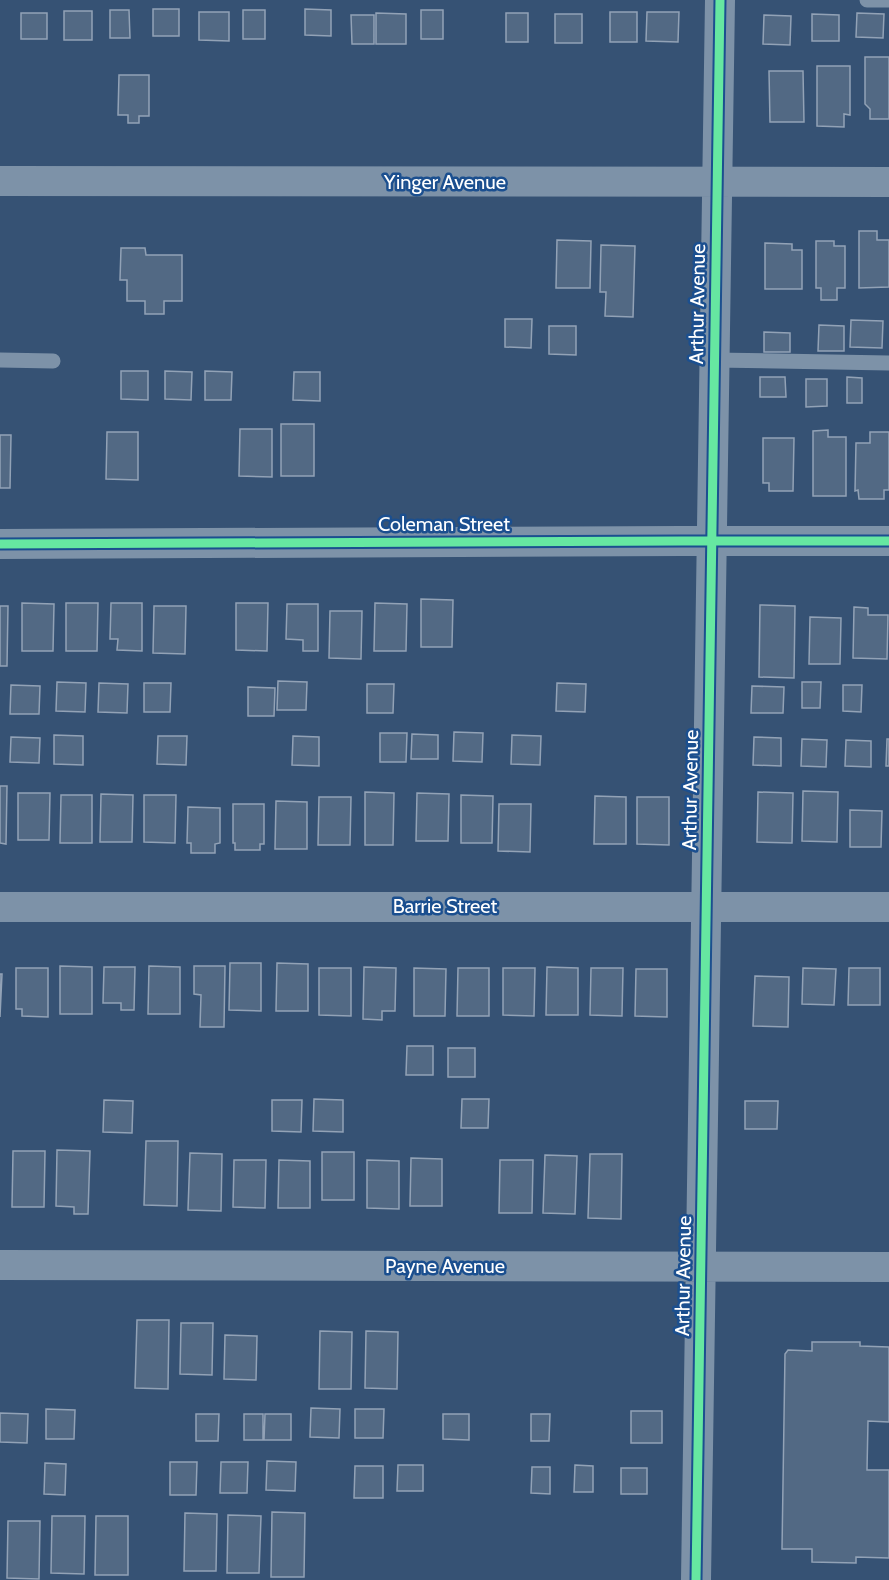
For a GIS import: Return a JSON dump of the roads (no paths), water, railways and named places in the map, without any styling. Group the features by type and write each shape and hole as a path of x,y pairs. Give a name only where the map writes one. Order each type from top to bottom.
{"street":[{"name":"Arthur Avenue","path":"696,1580 720,0"},
{"name":"Yinger Avenue","path":"0,181 889,182"},
{"name":"Coleman Street","path":"0,544 889,542"},
{"name":"Barrie Street","path":"0,907 889,907"},
{"name":"Payne Avenue","path":"0,1265 889,1267"}],"lane":[{"path":"867,0 889,0"},
{"path":"0,360 53,361"},
{"path":"714,360 889,363"}]}
